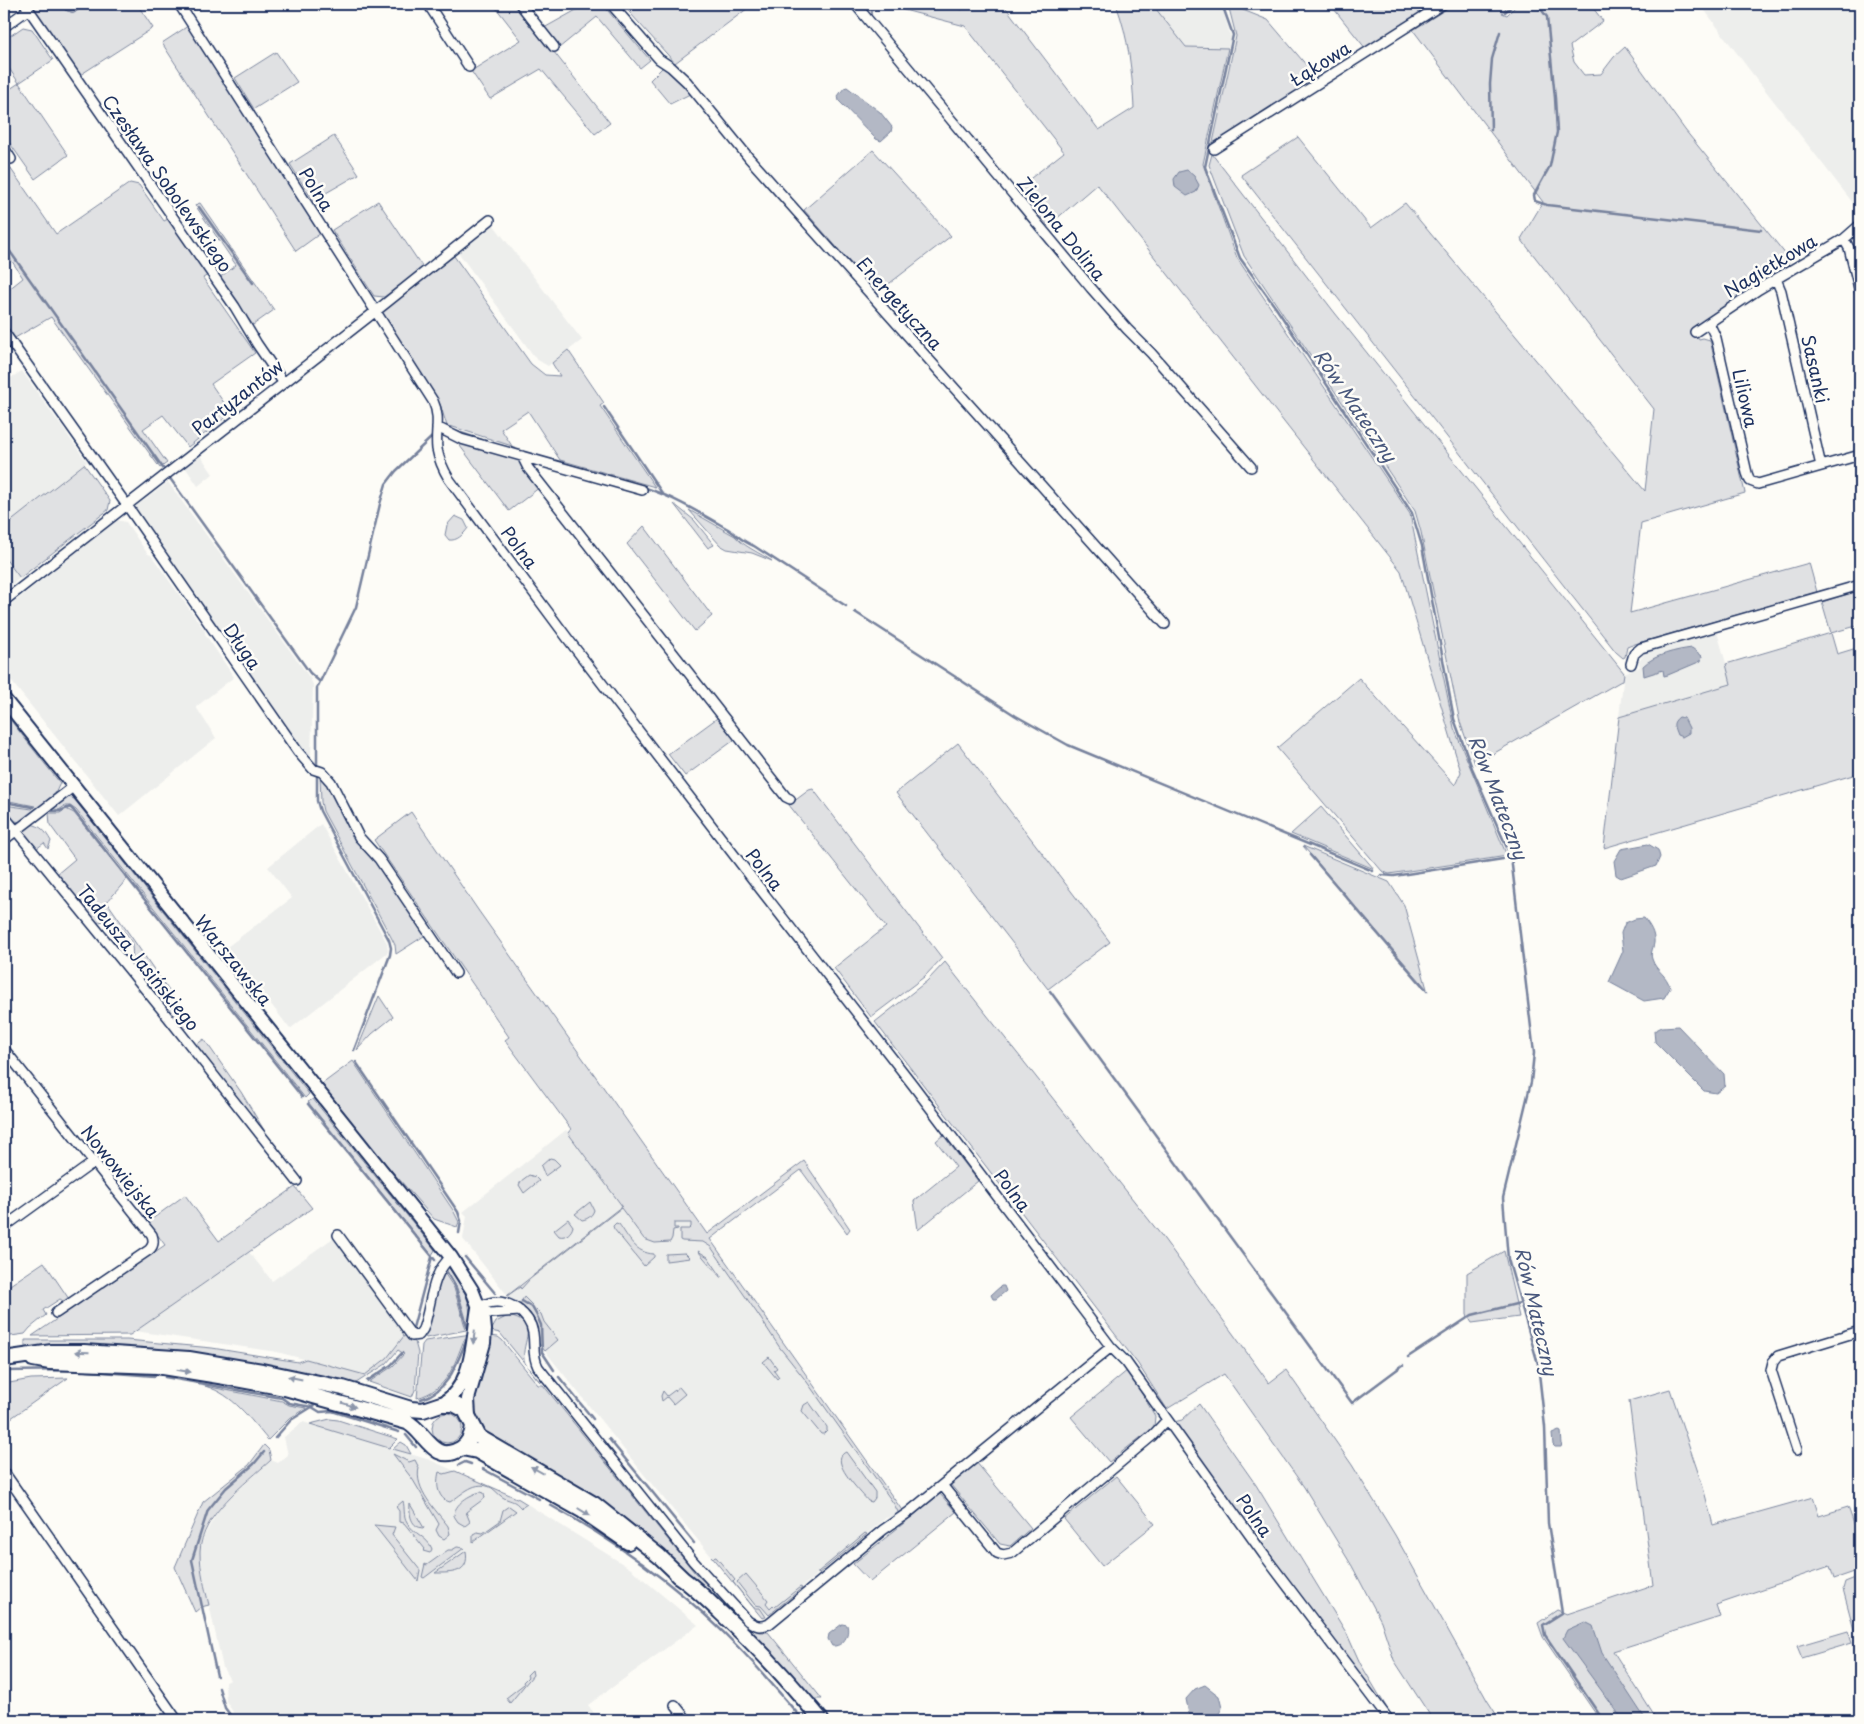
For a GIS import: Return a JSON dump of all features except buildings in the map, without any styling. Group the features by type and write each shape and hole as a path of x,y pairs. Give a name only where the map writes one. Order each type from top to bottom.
{"main road":[{"path":"4,1359 52,1352 84,1352 189,1360 342,1388 411,1409 423,1410 448,1403 460,1406 479,1436 484,1440 594,1504 659,1556 758,1648 820,1720"},
{"path":"22,1357 50,1362 157,1366 285,1388 407,1422 416,1427 430,1446 439,1452 450,1453 462,1448 470,1439 471,1421"},
{"path":"424,1437 423,1424 428,1412 437,1406"},
{"path":"462,1448 477,1451 583,1511 683,1579"}],"street":[{"name":"Polna","path":"179,4 433,401 438,415 437,448 440,460 449,479 568,639 913,1085 1111,1347 1126,1362 1269,1562 1389,1720"},
{"path":"428,4 469,67"},
{"path":"520,4 554,47"},
{"name":"Energetyczna","path":"611,4 659,60 672,67 687,82 749,158 1165,624"},
{"name":"Zielona Dolina","path":"855,4 1091,288 1151,353 1250,467"},
{"name":"Łąkowa","path":"1214,149 1443,4"},
{"path":"4,27 27,6"},
{"name":"Czesława Sobolewskiego","path":"27,6 234,307 283,382"},
{"path":"4,148 11,159"},
{"name":"Partyzantów","path":"4,601 490,220"},
{"name":"Nagietkowa","path":"1695,332 1758,289 1844,239 1860,225"},
{"path":"1844,239 1849,248 1860,292"},
{"name":"Sasanki","path":"1776,279 1781,290 1821,466"},
{"name":"Liliowa","path":"1709,323 1716,338 1750,481 1758,484 1821,466"},
{"name":"Długa","path":"4,332 298,752 313,769 322,772 331,782 359,837 379,859 456,973"},
{"path":"437,427 461,439 642,490"},
{"path":"1821,466 1860,455"},
{"path":"522,456 528,468 780,790 790,799"},
{"path":"1631,664 1634,654 1641,648 1860,585"},
{"name":"Warszawska","path":"4,699 450,1257 467,1280 484,1320 485,1330"},
{"path":"4,840 73,787"},
{"name":"Tadeusza Jasińskiego","path":"4,816 297,1181"},
{"name":"Nowowiejska","path":"4,1049 152,1235 153,1244 149,1250 56,1313"},
{"path":"4,1227 94,1162"},
{"path":"338,1235 412,1336 419,1336 423,1329 437,1274 450,1257"},
{"path":"478,1308 488,1303 502,1302 520,1311 530,1324 533,1333 533,1353 538,1367 693,1561 740,1613 756,1626 762,1627 769,1624 875,1536 909,1512 1111,1347"},
{"path":"478,1308 498,1314 520,1311"},
{"path":"437,1406 448,1400 455,1393 465,1375 472,1350 478,1308"},
{"path":"471,1421 468,1398 479,1362 485,1330 498,1314"},
{"path":"1797,1450 1771,1370 1772,1362 1778,1356 1860,1331"},
{"path":"942,1485 997,1554 1012,1553 1152,1436 1168,1420"},
{"path":"4,1472 177,1720"},
{"path":"675,1705 687,1720"}],"shaded area":[{"path":"31,4 61,4 65,10 74,13 87,4 137,4 153,28 80,75"},
{"path":"61,4 87,4 74,13 65,10"},
{"path":"493,4 516,4 610,123 595,134 541,69 490,99 471,71 521,40"},
{"path":"587,4 602,4 650,60 640,68 597,17 559,48 544,28"},
{"path":"622,4 744,4 748,8 675,63"},
{"path":"860,4 881,4 872,9 871,16"},
{"path":"881,4 956,4 961,10 970,4 1003,4 1099,130 1134,108 1129,55 1116,4 1152,4 1186,47 1228,48 1203,164 1237,258 1410,514 1454,728 1507,856 1389,874 1382,871 1277,748 1359,678 1455,785 1461,772 1401,571 1097,184 1048,226 1017,189 1064,152 965,26"},
{"path":"1152,4 1221,4 1231,38 1228,48 1186,47"},
{"path":"1228,4 1268,20 1319,80 1212,147 1236,36"},
{"path":"1330,4 1431,4 1434,7 1366,49"},
{"path":"1454,4 1509,4 1502,13 1507,15 1518,4 1590,4 1603,21 1570,46 1574,62 1584,75 1601,74 1614,57 1625,47 1685,130 1791,261 1692,328 1699,339 1710,340 1745,493 1641,523 1630,613 1809,563 1817,592 1635,644 1627,647 1625,657 1623,658 1616,652 1241,175 1298,137 1371,228 1405,203 1645,491 1654,409 1521,239 1543,202 1413,30"},
{"path":"1700,4 1860,4 1860,212 1748,68"},
{"path":"188,26 321,233 296,251 162,43"},
{"path":"23,27 32,29 53,60 19,83 4,61 4,40"},
{"path":"276,52 297,82 254,109 235,78"},
{"path":"663,67 668,68 692,93 670,104 650,80"},
{"path":"19,83 68,155 35,179 4,135 4,93"},
{"path":"847,87 880,112 892,127 891,132 881,141 876,139 839,101 838,96"},
{"path":"334,136 359,174 319,197 317,207 290,164"},
{"path":"873,150 951,236 877,293 804,210"},
{"path":"1212,154 1335,313 1624,673 1623,680 1475,764 1460,722 1415,511 1244,256 1209,165"},
{"path":"6,162 56,234 130,183 139,185 164,221 170,218 208,275 203,278 255,353 211,384 231,413 188,447 163,415 143,429 167,463 160,468 51,317 15,338 4,322 4,293 23,278 4,249 4,164"},
{"path":"1187,170 1194,176 1199,185 1196,192 1187,196 1175,187 1174,179 1179,172"},
{"path":"378,201 423,268 384,297 374,296 332,230"},
{"path":"200,203 274,310 253,325 219,278 236,265 195,205"},
{"path":"493,224 582,340 548,366 536,359 458,252"},
{"path":"454,256 531,364 545,375 560,376 552,363 568,350 604,403 600,406 655,487 560,460 528,411 501,429 512,446 447,426 440,404 381,312"},
{"path":"22,371 87,462 4,527 4,382"},
{"path":"454,438 517,457 540,487 509,511"},
{"path":"200,455 213,474 198,486 185,467"},
{"path":"84,464 110,501 108,510 20,578 4,557 4,527"},
{"path":"168,482 310,678 313,685 311,759 250,675 251,670 247,664 242,663 134,508"},
{"path":"674,504 694,520 714,545 708,548"},
{"path":"689,510 735,536 738,540 772,561 752,553 727,549 720,545"},
{"path":"455,516 464,520 468,528 460,537 455,540 449,540 445,535 447,525"},
{"path":"117,520 126,522 148,554 151,555 205,631 205,634 234,677 196,707 216,738 119,816 4,672 4,610"},
{"path":"644,526 712,616 695,631 627,544"},
{"path":"4,557 20,578 4,591"},
{"path":"1860,590 1860,625 1831,633 1822,602"},
{"path":"1717,632 1732,684 1619,717 1624,673 1640,667 1639,662 1645,652"},
{"path":"1831,633 1837,654 1860,647 1860,773 1604,848 1619,717 1731,684 1726,664"},
{"path":"1692,648 1702,656 1701,661 1668,675 1664,676 1663,670 1644,676 1643,666 1653,659 1672,652"},
{"path":"4,712 60,783 55,794 20,822 11,820 4,809 4,805 32,809 35,806 4,800"},
{"path":"720,716 737,738 685,776 668,754"},
{"path":"1679,717 1684,718 1689,728 1689,733 1682,737 1677,735 1674,725"},
{"path":"958,743 1110,942 1048,989 896,793"},
{"path":"320,775 324,777 432,943 424,936 396,954 395,945 391,937 323,811"},
{"path":"813,789 942,958 924,977 871,1017 834,968 886,927 789,805"},
{"path":"64,798 74,799 309,1094 305,1098 76,810 70,806 65,806 59,810 50,808"},
{"path":"1321,807 1374,869 1291,834"},
{"path":"66,809 74,813 127,879 107,902 192,1024 185,1030 149,987 151,984 132,960 132,946 124,931 108,920 95,923 57,874 75,859 50,825 49,813 60,813"},
{"path":"411,812 707,1234 804,1161 850,1229 847,1233 801,1170 710,1239 904,1513 899,1514 894,1504 807,1382 780,1348 711,1247 703,1242 680,1240 680,1229 689,1229 691,1223 674,1223 674,1228 678,1229 673,1230 670,1242 655,1243 644,1239 621,1208 530,1279 521,1289 520,1287 507,1296 622,1206 568,1133 571,1129 505,1040 509,1037 374,840"},
{"path":"30,824 40,828 47,834 51,841 48,849 44,843 36,849 25,835 24,830"},
{"path":"321,824 387,943 388,952 290,1029 227,947 292,898 268,867"},
{"path":"1648,844 1658,850 1660,857 1656,866 1621,878 1616,875 1614,861 1621,849"},
{"path":"1303,846 1389,882 1404,905 1427,989"},
{"path":"1644,918 1654,936 1652,959 1669,983 1670,988 1664,998 1644,1001 1609,982 1623,951 1621,933 1625,923"},
{"path":"945,962 1161,1235 1269,1383 1286,1370 1352,1465 1395,1535 1500,1720 1433,1720 1394,1660 1381,1621 1352,1566 1304,1487 1224,1374 1167,1409 1138,1364 875,1022 927,981"},
{"path":"379,996 393,1017 372,1034 357,1050"},
{"path":"1678,1026 1724,1074 1725,1086 1716,1093 1704,1091 1655,1042 1654,1031 1662,1027"},
{"path":"204,1039 241,1092 264,1130 261,1129 196,1045"},
{"path":"353,1061 453,1210 459,1222 457,1227 434,1219 377,1154 322,1084"},
{"path":"313,1099 435,1250 432,1255 308,1102"},
{"path":"566,1130 646,1239 688,1208 904,1513 886,1518 764,1618 762,1618 646,1477 537,1341 536,1324 530,1312 510,1299 504,1300 508,1296 463,1239 467,1216 463,1212"},
{"path":"943,1135 978,1181 918,1230 914,1201 956,1167 936,1141"},
{"path":"550,1158 560,1165 545,1176 541,1166"},
{"path":"529,1175 539,1181 524,1193 519,1185"},
{"path":"295,1187 312,1208 130,1335 32,1336 165,1245 148,1222 185,1195 219,1241"},
{"path":"590,1202 594,1210 590,1217 582,1220 575,1214"},
{"path":"568,1219 573,1226 571,1230 566,1235 559,1236 554,1230"},
{"path":"616,1223 619,1224 637,1248 654,1254 654,1257 644,1266 614,1229 613,1226"},
{"path":"336,1236 407,1332 387,1358 365,1375 277,1352 135,1331 249,1252 272,1281"},
{"path":"698,1251 708,1257 721,1278"},
{"path":"1504,1251 1519,1317 1472,1323 1467,1315 1467,1273"},
{"path":"685,1253 690,1258 666,1261 666,1254"},
{"path":"44,1262 69,1299 65,1302 60,1299 43,1310 46,1315 25,1334 4,1337 4,1289"},
{"path":"447,1267 466,1296 470,1311 469,1329 457,1288 446,1269"},
{"path":"443,1271 454,1288 466,1330 426,1338 433,1298"},
{"path":"1001,1286 1004,1286 1006,1291 996,1299 993,1299 991,1295"},
{"path":"524,1297 541,1314 544,1322 558,1340 545,1351 537,1341 537,1330 534,1320 520,1304"},
{"path":"508,1316 518,1319 527,1328 524,1360 527,1366 500,1333 491,1331 496,1322"},
{"path":"471,1334 470,1340 464,1340 452,1368 443,1383 436,1389 417,1398 422,1345 425,1341"},
{"path":"404,1336 412,1338 418,1353 415,1390 412,1397 369,1382 393,1366 404,1354 398,1350 386,1364 353,1385 269,1365 188,1352 107,1347 25,1348 25,1340 127,1340 212,1348 298,1362 306,1359 365,1375 387,1358"},
{"path":"489,1336 498,1337 502,1340 538,1385 543,1385 695,1573 750,1627 759,1632 768,1632 822,1699 813,1699 792,1674 741,1621 682,1569 482,1431 472,1406"},
{"path":"769,1357 777,1368 774,1370 779,1377 777,1379 763,1362"},
{"path":"1128,1370 1155,1416 1154,1427 1109,1462 1071,1417"},
{"path":"68,1378 4,1423 4,1384 31,1379"},
{"path":"205,1386 282,1401 289,1405 306,1408 290,1418 268,1440 233,1401"},
{"path":"679,1387 685,1394 673,1404 667,1397 662,1401 663,1391 667,1396"},
{"path":"1670,1389 1703,1487 1713,1525 1813,1497 1819,1516 1848,1507 1854,1524 1860,1522 1860,1570 1834,1579 1830,1566 1716,1605 1720,1617 1613,1651 1657,1720 1600,1720 1543,1637 1538,1623 1557,1610 1567,1614 1653,1585 1629,1401"},
{"path":"809,1402 827,1427 827,1431 824,1434 821,1434 802,1411 804,1405"},
{"path":"1199,1404 1256,1485 1347,1634 1360,1663 1394,1720 1328,1634 1174,1422 1182,1420"},
{"path":"447,1413 458,1417 462,1428 458,1439 447,1443 436,1439 432,1428 436,1417"},
{"path":"330,1419 398,1439 389,1448 310,1424"},
{"path":"303,1422 430,1460 519,1499 631,1569 698,1625 588,1705 599,1720 234,1720 230,1715 233,1712 226,1701 225,1683 230,1680 223,1668 202,1572 200,1550 205,1534 221,1506 271,1460 278,1463 288,1455 284,1437"},
{"path":"1561,1432 1562,1444 1561,1447 1555,1447 1552,1434"},
{"path":"401,1442 406,1445 411,1454 393,1449"},
{"path":"264,1445 269,1450 271,1460 238,1489 216,1513 202,1538 201,1565 209,1605 201,1607 195,1612 175,1567 203,1502 249,1465"},
{"path":"846,1452 875,1492 875,1498 872,1502 868,1501 859,1491 843,1469 840,1462 841,1456"},
{"path":"393,1454 409,1462 415,1460 419,1468 420,1484 427,1499 448,1526 450,1534 444,1539 439,1536 436,1530 439,1524 413,1480"},
{"path":"976,1462 1031,1528 1010,1546 1000,1544 950,1484"},
{"path":"455,1471 527,1504 521,1508 515,1502 502,1497 492,1488 480,1485 469,1489 450,1502 442,1498 438,1490 439,1472 444,1474"},
{"path":"1116,1476 1155,1524 1102,1566 1064,1519"},
{"path":"481,1492 484,1493 485,1498 466,1512 470,1522 465,1526 458,1522 454,1516 457,1507 468,1497"},
{"path":"940,1494 956,1512 870,1582 853,1564"},
{"path":"403,1501 406,1520 413,1530 430,1545 432,1549 430,1553 423,1551 425,1549 404,1523 399,1522 399,1511 396,1507"},
{"path":"410,1504 424,1528 416,1526 412,1520"},
{"path":"509,1506 516,1511 473,1542 473,1534 477,1532 483,1533 500,1521 503,1510"},
{"path":"374,1525 395,1527 392,1535 420,1570 418,1581"},
{"path":"865,1533 867,1534 818,1574 818,1572"},
{"path":"457,1547 464,1548 424,1578 422,1577 425,1564 427,1565 448,1550"},
{"path":"466,1551 465,1564 458,1571 435,1573"},
{"path":"711,1556 713,1558 716,1557 754,1608 760,1608 766,1617 762,1618"},
{"path":"746,1574 768,1600 766,1603 770,1608 773,1605 775,1607 800,1587 802,1588 769,1615 761,1606 755,1605 737,1582"},
{"path":"1860,1576 1860,1632 1854,1630 1843,1589 1845,1582"},
{"path":"1585,1622 1593,1626 1602,1653 1646,1720 1623,1720 1563,1638 1567,1630"},
{"path":"842,1624 847,1625 848,1629 845,1640 839,1645 832,1646 828,1639 829,1634"},
{"path":"1848,1631 1852,1643 1802,1658 1797,1646"},
{"path":"532,1670 533,1675 510,1703 506,1698 524,1684 523,1682 528,1677 527,1675"},
{"path":"1205,1685 1219,1696 1222,1708 1215,1718 1196,1720 1189,1714 1186,1699 1195,1689"}],"waterway":[{"name":"Rów Mateczny","path":"1222,4 1233,35 1205,167 1240,258 1276,308 1412,513 1422,546 1454,719 1472,768 1511,857 1534,1053 1531,1082 1503,1198 1508,1259 1538,1364 1545,1427 1548,1523 1562,1613 1543,1625 1545,1635 1603,1720"},
{"path":"1505,12 1514,4"},
{"path":"1537,4 1547,17 1557,132 1550,166 1534,195 1535,201 1547,205 1761,230"},
{"path":"1491,130 1490,84 1492,59 1500,32"},
{"path":"199,207 253,283"},
{"path":"4,243 163,468"},
{"path":"604,407 662,493"},
{"path":"452,430 491,443"},
{"path":"317,764 317,688 356,607 386,484 396,471 433,436"},
{"path":"169,477 310,673 319,681"},
{"path":"643,487 676,500 728,529 846,606"},
{"path":"855,612 1016,716 1068,745 1373,871"},
{"path":"317,774 317,801 320,811 389,940 391,948 354,1050"},
{"path":"4,802 33,807"},
{"path":"52,811 60,811 70,807 74,811 302,1097"},
{"path":"1310,855 1427,991"},
{"path":"1381,875 1394,876 1503,859"},
{"path":"1050,991 1352,1403 1403,1365"},
{"path":"356,1062 458,1212 461,1221 459,1233"},
{"path":"308,1104 435,1260"},
{"path":"413,1328 432,1257"},
{"path":"465,1257 495,1293"},
{"path":"447,1273 455,1286 467,1327"},
{"path":"522,1301 532,1307 537,1316 541,1325 542,1352 554,1370"},
{"path":"1408,1357 1472,1315 1520,1303"},
{"path":"421,1399 438,1390 444,1384 450,1376 466,1341"},
{"path":"367,1381 391,1365 402,1353"},
{"path":"4,1371 75,1370 155,1376"},
{"path":"165,1377 282,1398 289,1403 312,1407 320,1412 332,1411 399,1432"},
{"path":"559,1377 593,1419"},
{"path":"275,1438 291,1420 315,1405"},
{"path":"406,1435 416,1447"},
{"path":"609,1439 694,1543"},
{"path":"217,1676 192,1560 208,1510 226,1488 254,1464 264,1452"},
{"path":"459,1465 465,1462 471,1464"},
{"path":"483,1469 539,1499"},
{"path":"550,1505 628,1553 676,1590 722,1630 803,1720"},
{"path":"219,1688 225,1708 234,1720"}]}
